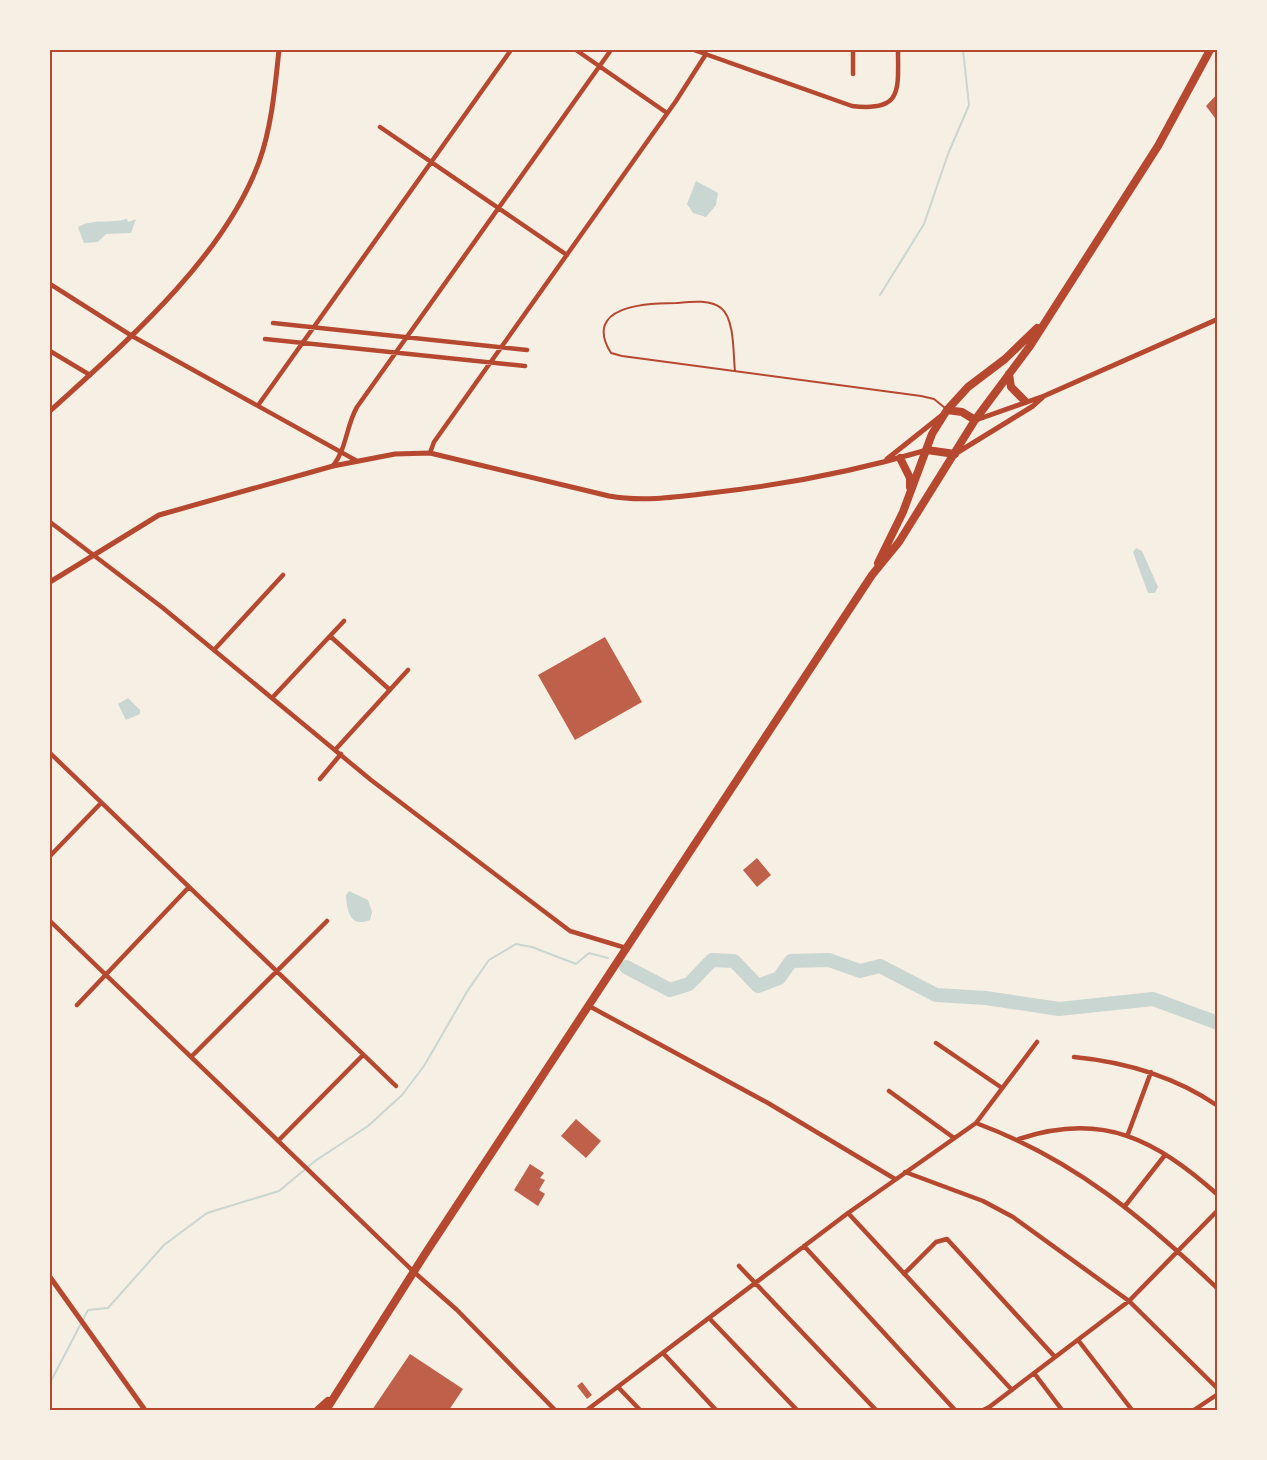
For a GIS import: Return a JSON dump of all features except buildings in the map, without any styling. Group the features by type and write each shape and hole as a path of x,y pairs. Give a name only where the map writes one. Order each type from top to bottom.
{"highway":[{"path":"326,1410 414,1272 872,575 900,542 975,420 1046,319 1158,146 1210,50"},
{"path":"872,575 909,494 932,434 947,410 968,387 1005,359 1046,319"},
{"path":"1009,374 1011,387 1025,401"},
{"path":"947,410 962,412 975,420"},
{"path":"927,450 955,454"},
{"path":"900,458 910,478 909,494"},
{"path":"318,1410 334,1396"}],"street":[{"path":"50,411 132,336 212,247 234,212 259,162 270,117 279,50"},
{"path":"259,404 511,50"},
{"path":"576,50 668,113"},
{"path":"333,466 343,454 352,415 611,50"},
{"path":"694,50 852,106 876,109 889,102 898,89 898,50"},
{"path":"853,50 853,74"},
{"path":"430,453 434,442 668,113 705,54"},
{"path":"381,127 567,255"},
{"path":"50,284 132,336 259,404 357,461"},
{"path":"975,420 1044,396 1218,319"},
{"path":"273,323 527,350"},
{"path":"265,339 525,366"},
{"path":"50,351 90,375"},
{"path":"955,454 1033,406 1044,396"},
{"path":"886,460 947,410"},
{"path":"50,582 159,515 333,466 395,454 430,453 609,496 639,498 791,483 927,450"},
{"path":"50,522 94,554 340,754 570,931 626,948"},
{"path":"214,650 283,575"},
{"path":"272,698 344,621"},
{"path":"330,636 390,690"},
{"path":"335,750 408,670"},
{"path":"50,753 396,1086"},
{"path":"320,779 340,754"},
{"path":"50,856 101,802"},
{"path":"77,1005 189,887"},
{"path":"50,921 414,1272 457,1310 553,1409"},
{"path":"191,1057 327,921"},
{"path":"589,1006 768,1103 895,1179"},
{"path":"587,1410 804,1246 976,1123 1036,1042"},
{"path":"936,1043 1002,1088"},
{"path":"278,1141 363,1055"},
{"path":"1074,1057 1108,1061 1151,1072 1185,1087 1218,1106"},
{"path":"1128,1134 1151,1072"},
{"path":"889,1091 954,1138"},
{"path":"976,1123 1019,1139 1073,1170 1125,1206 1218,1289"},
{"path":"1019,1139 1053,1130 1078,1128 1128,1134 1165,1155 1218,1195"},
{"path":"1125,1206 1165,1155"},
{"path":"905,1172 1003,1211 1129,1301 1218,1389"},
{"path":"987,1410 1129,1301 1218,1210"},
{"path":"848,1214 1012,1390"},
{"path":"904,1274 942,1239 950,1242 1055,1357"},
{"path":"804,1246 955,1410"},
{"path":"739,1266 876,1410"},
{"path":"50,1277 145,1410"},
{"path":"709,1318 797,1410"},
{"path":"1078,1340 1132,1410"},
{"path":"663,1353 716,1410"},
{"path":"1034,1373 1062,1410"},
{"path":"618,1387 640,1410"},
{"path":"1194,1410 1218,1394"}],"lane":[{"path":"735,371 729,319 721,308 706,302 647,303 620,310 612,314 607,323 605,344 610,353 735,371 921,396 934,399 947,410"}],"shaded area":[{"path":"696,181 718,193 716,205 706,217 693,213 687,204"},
{"path":"127,219 128,222 136,219 131,233 106,234 98,242 84,243 78,227 90,223"},
{"path":"1136,548 1142,551 1158,587 1155,593 1148,593 1133,552"},
{"path":"128,698 140,710 140,714 126,720 118,704"},
{"path":"349,891 368,900 372,912 370,920 358,922 351,917 346,895"}],"waterway":[{"path":"880,295 924,224 948,154 969,105 963,50"},
{"path":"50,1383 88,1310 108,1308 164,1245 207,1213 279,1191 315,1161 368,1126 402,1095 424,1066 468,990 489,960 516,944 532,947 576,964 589,953 608,958"},
{"path":"626,967 670,990 689,984 712,960 734,961 758,986 779,978 791,961 829,960 860,971 880,966 936,995 986,998 1059,1009 1153,999 1218,1023"}]}
